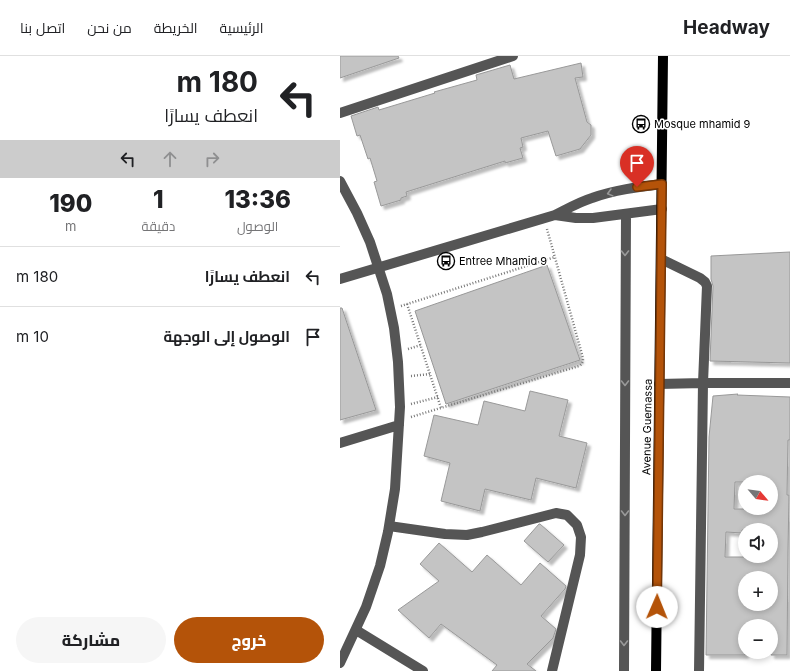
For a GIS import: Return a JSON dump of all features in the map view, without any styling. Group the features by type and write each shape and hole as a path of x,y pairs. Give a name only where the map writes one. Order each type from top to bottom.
{"main road":[{"name":"Avenue Guemassa","path":"656,671 663,56"}],"street":[{"path":"340,113 513,56"},
{"path":"340,181 370,242 387,294 394,328 399,377 400,407 395,489 380,566 366,607 340,663"},
{"path":"340,279 555,215 591,198 625,189 662,184"},
{"path":"555,215 576,218 593,218 662,209"},
{"path":"624,671 626,214"},
{"path":"661,259 700,278 707,286 703,383 699,671"},
{"path":"660,384 790,383"},
{"path":"340,443 399,423"},
{"path":"389,526 445,534 467,535 556,513 567,516 577,525 581,537 580,555 552,671"},
{"path":"340,643 354,634"},
{"path":"354,634 423,671"}],"path":[{"path":"399,423 582,364 583,358 544,218"},
{"path":"390,310 555,257"},
{"path":"407,304 442,408"},
{"path":"399,377 430,374"},
{"path":"400,407 438,397"}],"building":[{"path":"340,56 398,56 399,58 340,78"},
{"path":"581,63 583,77 575,78 587,122 591,125 591,135 580,149 556,156 548,131 521,138 523,147 520,148 523,158 505,163 505,161 406,192 407,196 401,198 401,200 381,206 374,182 377,181 370,158 368,159 360,135 357,136 351,116 378,107 379,110 477,80 476,75 510,65 514,79"},
{"path":"790,252 790,363 710,361 713,286 711,279 711,256"},
{"path":"547,265 580,360 446,404 415,311"},
{"path":"340,308 342,308 376,410 340,420"},
{"path":"530,391 568,400 559,436 587,443 576,488 536,478 531,500 485,489 480,511 441,501 450,463 424,456 434,415 478,425 484,401 525,411"},
{"path":"738,394 737,395 790,397 790,440 788,440 787,495 789,495 787,655 778,655 778,619 738,619 738,655 706,655 709,437 713,396"},
{"path":"539,524 564,545 548,562 524,541"},
{"path":"439,543 472,572 487,555 521,585 540,563 566,586 541,616 556,629 553,638 527,664 536,671 492,671 497,665 441,624 429,638 398,610 439,581 420,564"}],"place":[{"name":"Mosque mhamid 9","path":"641,124"},
{"name":"Entree Mhamid 9","path":"446,261"}],"route":[{"path":"637,187 662,184 657,607"}]}
